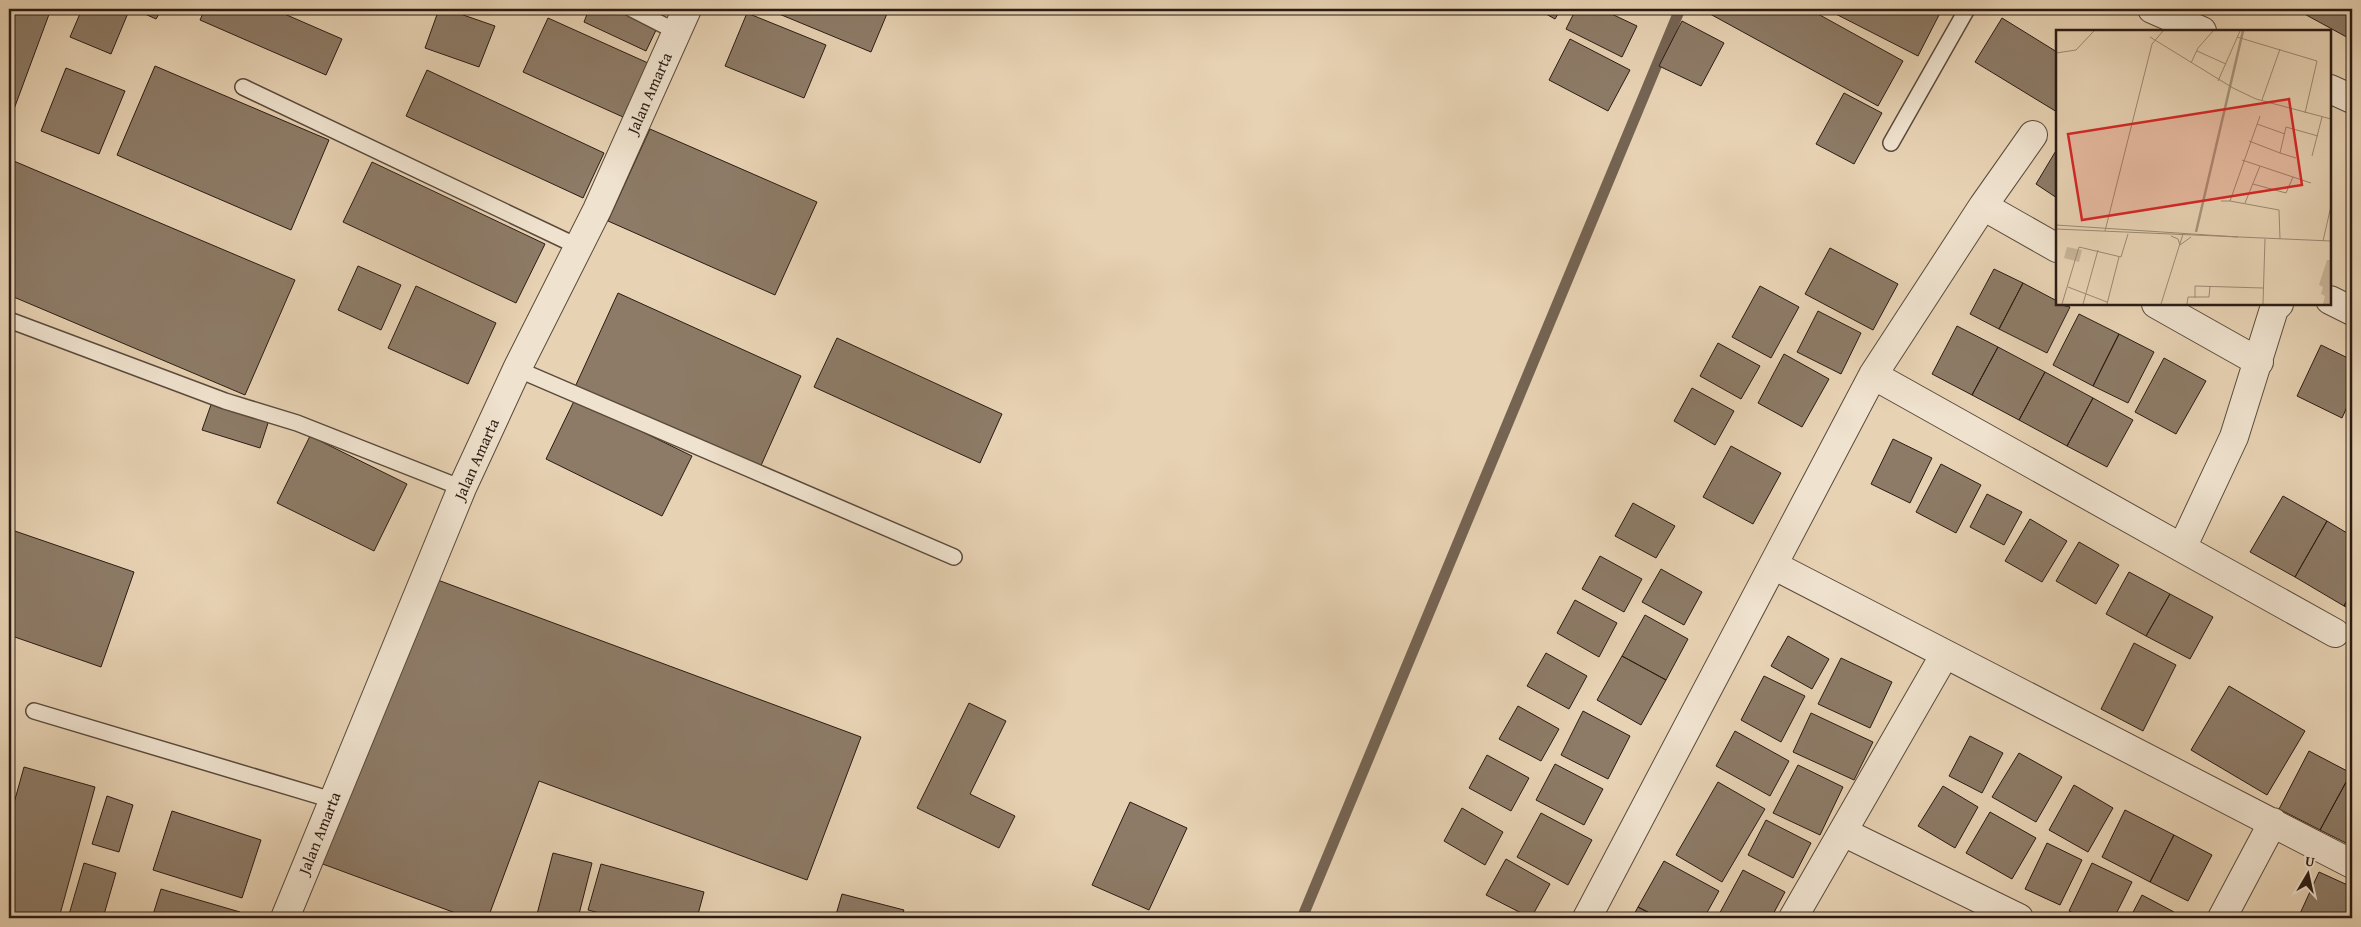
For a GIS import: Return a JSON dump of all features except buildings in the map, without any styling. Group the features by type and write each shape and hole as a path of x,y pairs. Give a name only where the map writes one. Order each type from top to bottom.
{"street":[{"path":"2163,11 2200,30"},
{"name":"Jalan Amarta","path":"284,918 462,488 517,370 579,247 682,20"},
{"path":"2331,89 2352,99"},
{"path":"1588,918 1873,375 2033,135"},
{"path":"1984,206 2056,247"},
{"path":"2331,300 2352,311"},
{"path":"2158,305 2259,362"},
{"path":"2182,548 2234,436 2259,362 2274,309 2278,305"},
{"path":"1873,375 2335,633"},
{"path":"1773,565 2352,864"},
{"path":"1794,918 1945,654"},
{"path":"2222,918 2273,822"},
{"path":"1843,832 2019,918"}],"lane":[{"path":"632,9 682,20"},
{"path":"1891,143 1966,9"},
{"path":"243,87 579,247"},
{"path":"9,320 225,401 297,423 462,488"},
{"path":"517,370 954,557"},
{"path":"34,712 332,800"}],"waterway":[{"path":"1302,918 1680,9"}]}
